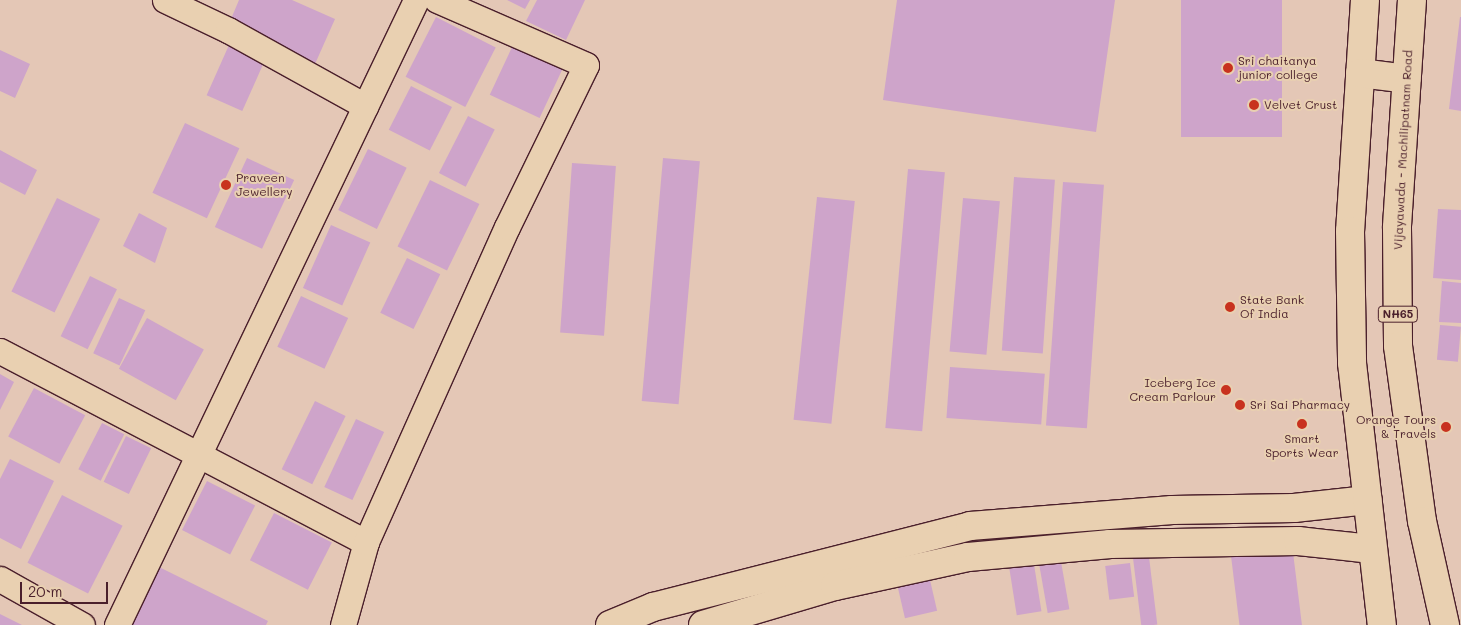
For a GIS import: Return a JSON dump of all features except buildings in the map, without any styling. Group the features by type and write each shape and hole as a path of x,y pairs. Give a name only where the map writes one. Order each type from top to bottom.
{"main road":[{"path":"1365,0 1350,231 1352,363 1382,625"},
{"name":"Vijayawada - Machilipatnam Road","path":"1412,0 1397,228 1398,346 1422,521 1446,625"},
{"path":"1360,73 1407,79"},
{"path":"610,625 653,607 970,526 1172,510 1294,508 1368,500"},
{"path":"703,625 835,586 968,557 1120,544 1298,541 1372,549"}],"street":[{"path":"165,0 228,30 365,106"},
{"path":"117,625 416,0"},
{"path":"343,625 366,542 507,227 586,65 437,0"},
{"path":"0,351 366,542"},
{"path":"0,579 82,625"}],"place":[{"name":"Sri chaitanya junior college","path":"1228,68"},
{"name":"Velvet Crust","path":"1254,105"},
{"name":"Praveen Jewellery","path":"226,185"},
{"name":"State Bank Of India","path":"1230,307"},
{"name":"Iceberg Ice Cream Parlour","path":"1226,390"},
{"name":"Sri Sai Pharmacy","path":"1240,405"},
{"name":"Smart Sports Wear","path":"1302,424"},
{"name":"Orange Tours & Travels","path":"1446,427"}]}
